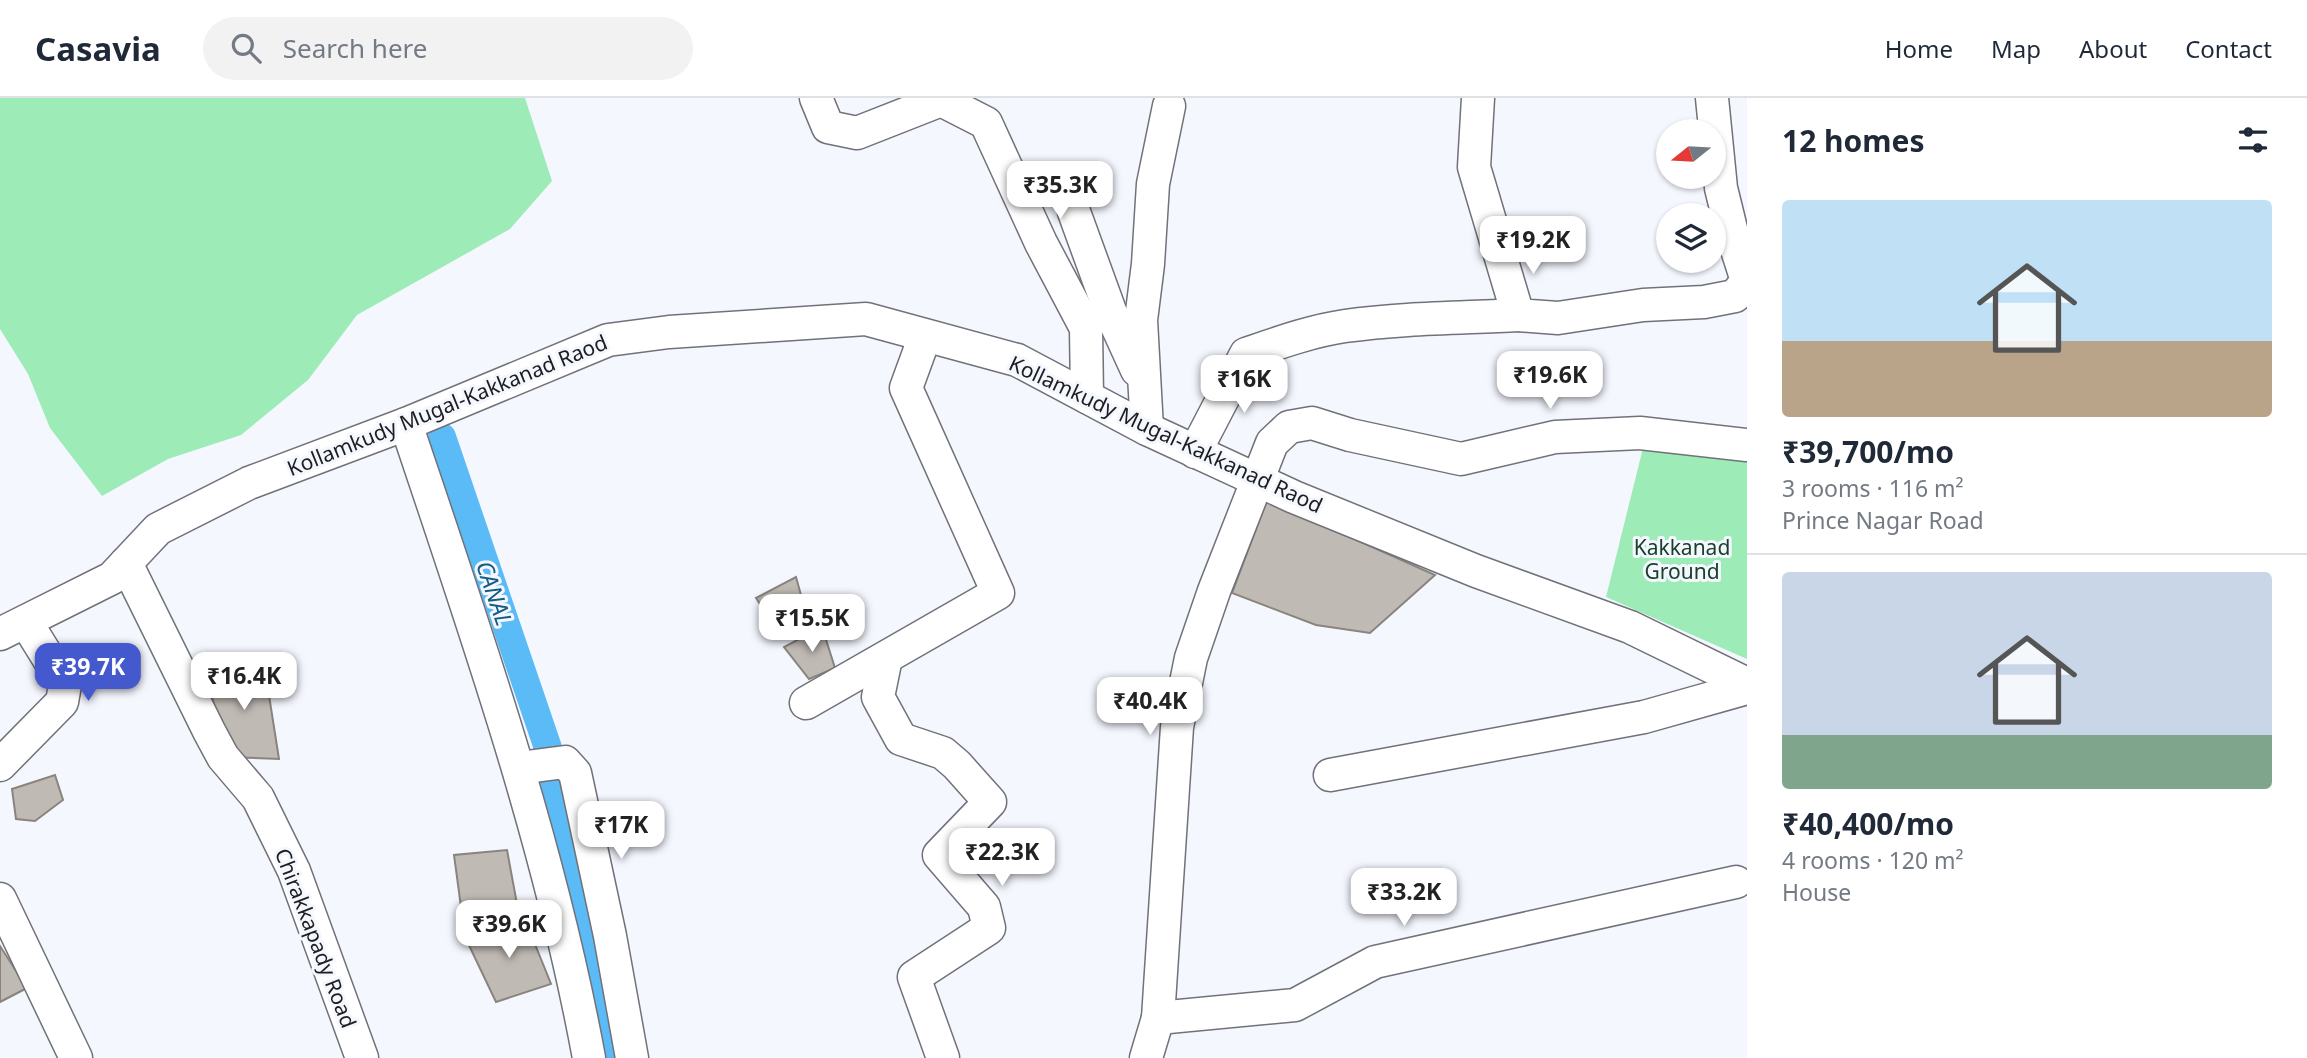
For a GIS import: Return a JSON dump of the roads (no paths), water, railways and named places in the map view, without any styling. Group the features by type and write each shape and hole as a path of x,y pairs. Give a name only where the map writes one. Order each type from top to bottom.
{"street":[{"path":"816,98 828,127 857,133 941,100 986,123 1041,243 1086,328 1087,397"},
{"path":"1478,98 1474,167 1518,315"},
{"path":"1195,452 1246,354 1297,337 1343,327 1404,320 1518,315 1558,318 1643,304 1704,302 1735,296 1747,281 1721,188 1712,98"},
{"path":"1147,429 1141,320 1153,184 1168,106"},
{"path":"1074,212 1110,311 1143,384"},
{"name":"Kollamkudy Mugal-Kakkanad Raod","path":"13,628 112,579 158,529 249,483 406,424 608,340 669,332 866,318 1017,360 1195,452 1476,571 1630,627 1747,686"},
{"path":"806,703 999,593 906,388 925,336"},
{"path":"1146,1058 1158,1018 1177,727 1191,658 1272,443 1289,427 1312,423 1350,435 1461,459 1567,436 1640,433 1747,445"},
{"path":"406,424 487,666 537,828 577,989 589,1058"},
{"name":"Chirakkapady Road","path":"126,563 223,757 258,798 294,871 362,1058"},
{"path":"0,765 62,702 65,685 13,628"},
{"path":"886,658 878,697 901,739 943,753 990,803 939,855 984,907 989,928 914,977 943,1058"},
{"path":"1330,775 1644,717 1747,686"},
{"path":"519,768 565,762 575,773 610,936 632,1058"},
{"path":"1158,1018 1295,1005 1375,962 1743,882"},
{"path":"0,899 76,1058"}],"waterway":[{"name":"CANAL","path":"442,437 548,748"},
{"name":"CANAL","path":"551,770 606,1058"}],"park label":[{"name":"Kakkanad Ground","path":"1682,559"}]}
